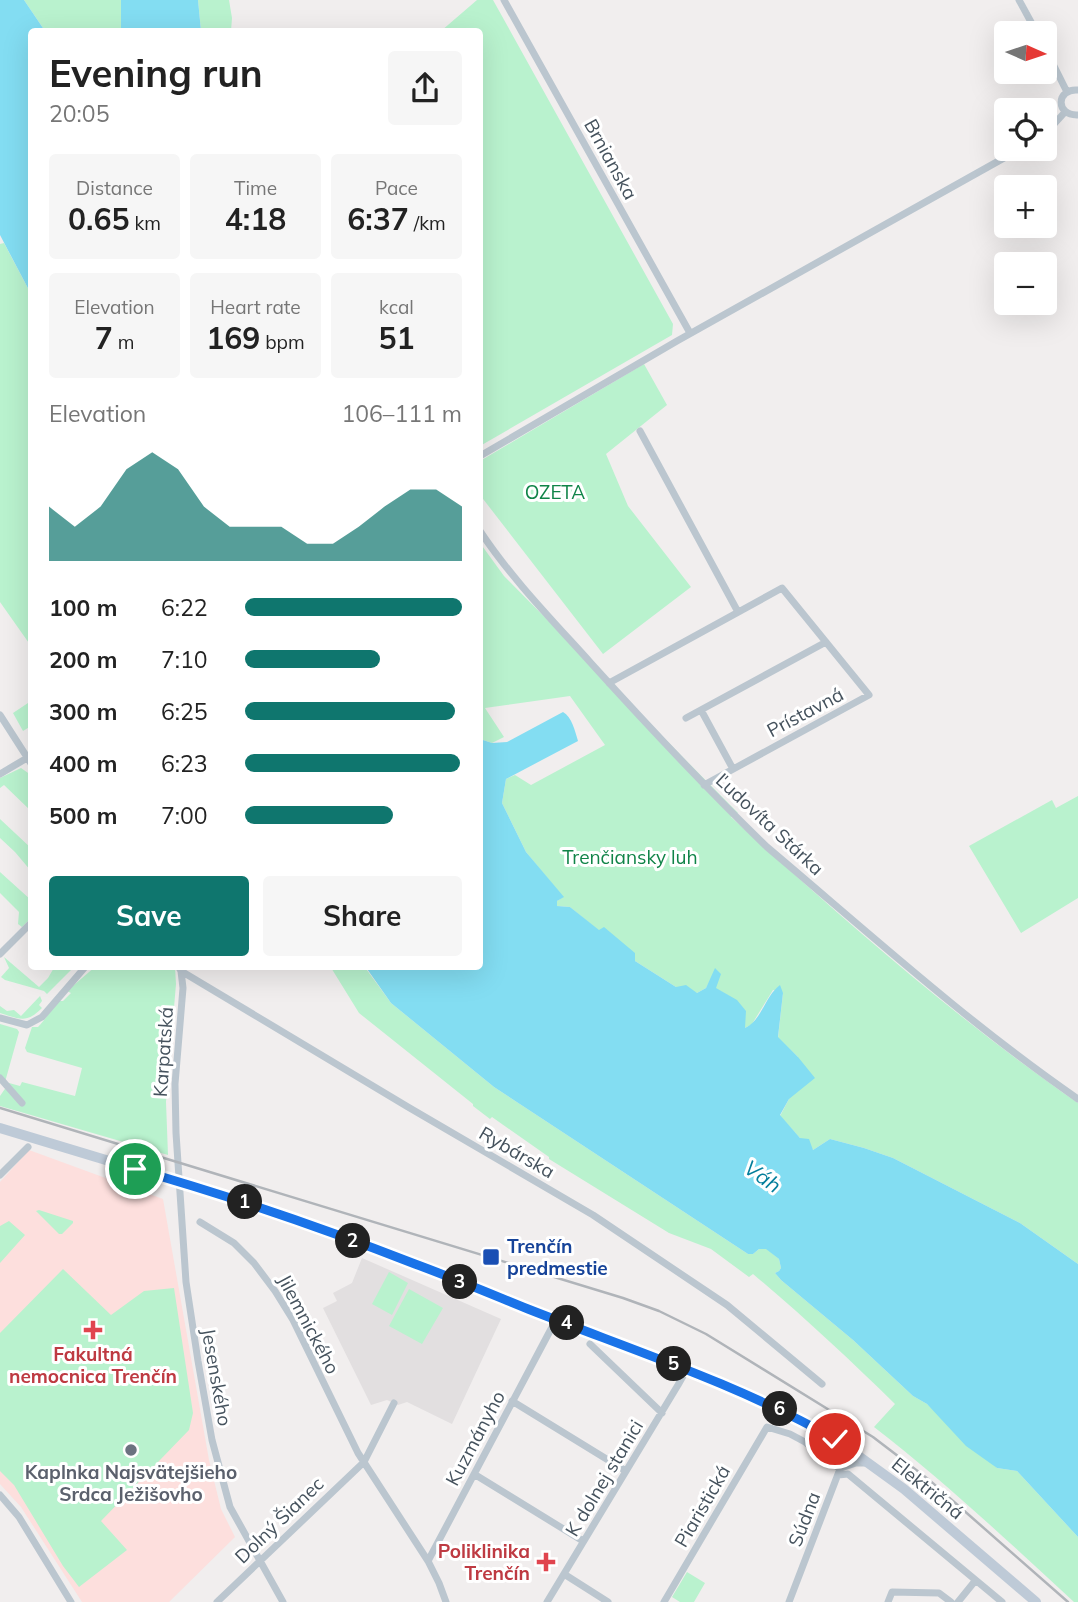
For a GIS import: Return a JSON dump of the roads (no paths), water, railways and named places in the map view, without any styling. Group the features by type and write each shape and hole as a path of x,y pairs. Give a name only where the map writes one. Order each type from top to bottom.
{"main road":[{"name":"Električná","path":"0,1128 245,1202 414,1263 687,1369 776,1408 848,1448 871,1464 904,1489 1035,1602"}],"street":[{"name":"Brnianska","path":"504,0 691,333"},
{"path":"1019,0 1030,21"},
{"path":"1057,72 1067,92"},
{"path":"1078,90 1067,92 1061,102 1065,112 1078,115"},
{"path":"1057,121 1065,112"},
{"path":"483,454 691,333 999,161"},
{"path":"640,431 738,612"},
{"name":"Ľudovíta Stárka","path":"483,535 502,562 609,683 704,785 767,847 945,999 1078,1099"},
{"name":"Prístavná","path":"609,683 782,588 869,695 704,785"},
{"path":"687,718 826,642"},
{"path":"701,710 733,769"},
{"path":"0,715 28,760"},
{"path":"0,774 28,762"},
{"path":"0,954 28,926"},
{"path":"0,1018 27,1024 42,1017 83,970"},
{"name":"Karpatská","path":"177,1142 176,1084 183,988 180,970"},
{"name":"Rybárska","path":"183,970 408,1107 593,1215 727,1305 822,1384"},
{"path":"0,1078 22,1103"},
{"name":"Jesenského","path":"177,1142 187,1294 212,1440 230,1507 283,1602"},
{"path":"0,1175 28,1147"},
{"name":"Jilemnického","path":"200,1222 234,1243 265,1275 293,1320 363,1462 428,1561 446,1602"},
{"name":"Kuzmányho","path":"428,1561 551,1329"},
{"path":"590,1344 662,1413"},
{"name":"K dolnej stanici","path":"547,1602 687,1369"},
{"path":"512,1401 626,1471"},
{"path":"363,1462 394,1403"},
{"name":"Električná","path":"766,1427 805,1442 839,1472 848,1474 1002,1602"},
{"name":"Piaristická","path":"664,1602 766,1427"},
{"name":"Súdna","path":"789,1602 848,1448"},
{"name":"Dolný Šianec","path":"217,1602 363,1462"},
{"path":"839,1472 856,1463 871,1464"},
{"path":"474,1474 583,1541"},
{"path":"0,1495 19,1517 71,1602"},
{"path":"564,1574 607,1602"},
{"path":"958,1602 975,1581"},
{"path":"888,1602 892,1592 896,1592 939,1593 951,1602"}],"water":[{"path":"0,0 24,0 43,28 28,28 28,288 0,235"},
{"path":"121,0 198,0 201,28 121,28"},
{"name":"Váh","path":"563,712 571,721 578,741 506,779 502,803 526,852 564,897 557,901 557,906 570,907 599,930 604,927 635,953 635,961 676,987 686,985 697,993 706,988 715,968 721,974 716,988 737,1000 746,1011 745,1028 756,1019 780,985 783,993 778,1037 815,1078 789,1099 780,1115 800,1138 809,1139 813,1150 830,1139 893,1158 1020,1223 1078,1264 1078,1537 1017,1471 997,1468 966,1446 927,1404 913,1396 853,1340 781,1280 775,1273 781,1268 779,1259 766,1249 748,1254 494,1087 391,1003 368,970 483,970 483,740 492,743 507,742"}],"railway":[{"path":"0,1108 659,1311 706,1334 873,1437 928,1479 1068,1602"}],"place":[{"name":"Trenčín predmestie","path":"491,1257"},
{"name":"Fakultná nemocnica Trenčín","path":"93,1330"},
{"name":"Kaplnka Najsvätejšieho Srdca Ježišovho","path":"131,1450"},
{"name":"Poliklinika Trenčín","path":"546,1562"}],"park label":[{"name":"OZETA","path":"555,492"},
{"name":"Trenčiansky luh","path":"630,857"}]}
